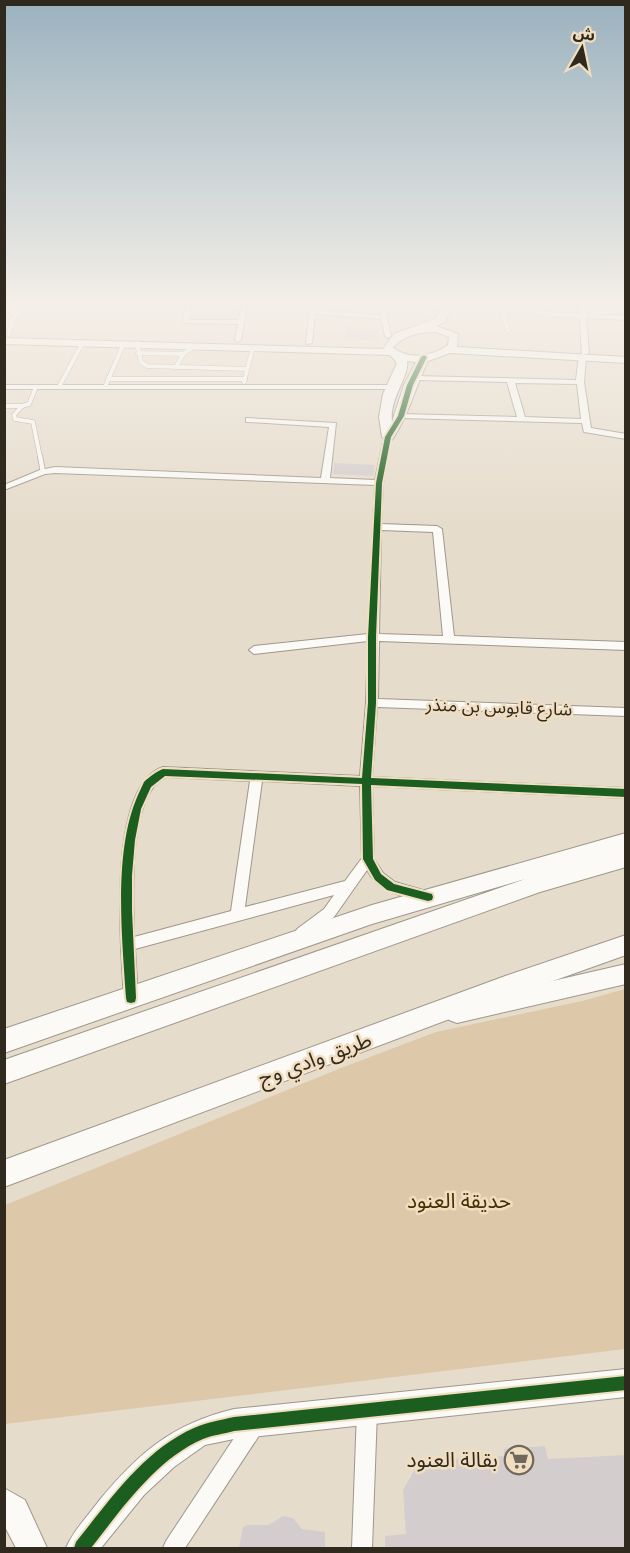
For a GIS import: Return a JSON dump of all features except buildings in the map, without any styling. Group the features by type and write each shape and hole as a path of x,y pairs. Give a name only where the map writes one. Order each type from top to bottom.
{"main road":[{"path":"4,1041 291,941 428,897 568,860 626,841"},
{"path":"4,1072 539,883 626,858"},
{"name":"طريق وادي وج","path":"4,1174 626,945"}],"street":[{"path":"396,379 385,417 388,437 379,483 376,527 372,703 366,782 368,859 378,877 390,887 428,897"},
{"path":"388,437 401,416 410,385 414,379"},
{"path":"462,379 580,382 587,430 626,437"},
{"path":"511,381 522,420"},
{"path":"4,387 59,387 106,383 244,383 392,387"},
{"path":"401,416 584,421"},
{"path":"249,420 333,425 325,480"},
{"path":"4,488 43,472 117,472 379,483"},
{"path":"376,527 437,529 449,640"},
{"path":"254,650 372,637 626,646"},
{"name":"شارع قابوس بن منذر","path":"372,703 626,712"},
{"path":"131,998 127,945 130,834 136,808 149,781 163,772 626,793"},
{"path":"237,915 257,777"},
{"path":"291,941 329,913 368,859"},
{"path":"127,945 350,885"},
{"path":"412,1023 626,974"},
{"path":"82,1548 133,1485 168,1451 200,1433 256,1421 626,1383"},
{"path":"362,1548 367,1411"},
{"path":"173,1548 256,1421"},
{"path":"4,1503 14,1511 32,1548"}],"lane":[{"path":"59,387 63,379"},
{"path":"4,406 29,404 36,387"},
{"path":"7,417 14,415 22,406"},
{"path":"14,415 15,418 33,422 43,472"}],"green space":[{"name":"حديقة العنود","path":"625,989 625,1349 5,1424 5,1205 341,1068 436,1032 582,1001"}],"cycle path":[{"path":"413,379 401,416 388,437 379,483 372,637 372,703 366,781 368,859 378,877 391,887 428,897"},
{"path":"131,998 127,911 130,840 136,809 147,785 163,772 626,793"},
{"path":"82,1548 120,1500 148,1470 179,1444 206,1431 234,1424 626,1383"}],"place":[{"name":"بقالة العنود","path":"519,1460"}]}
